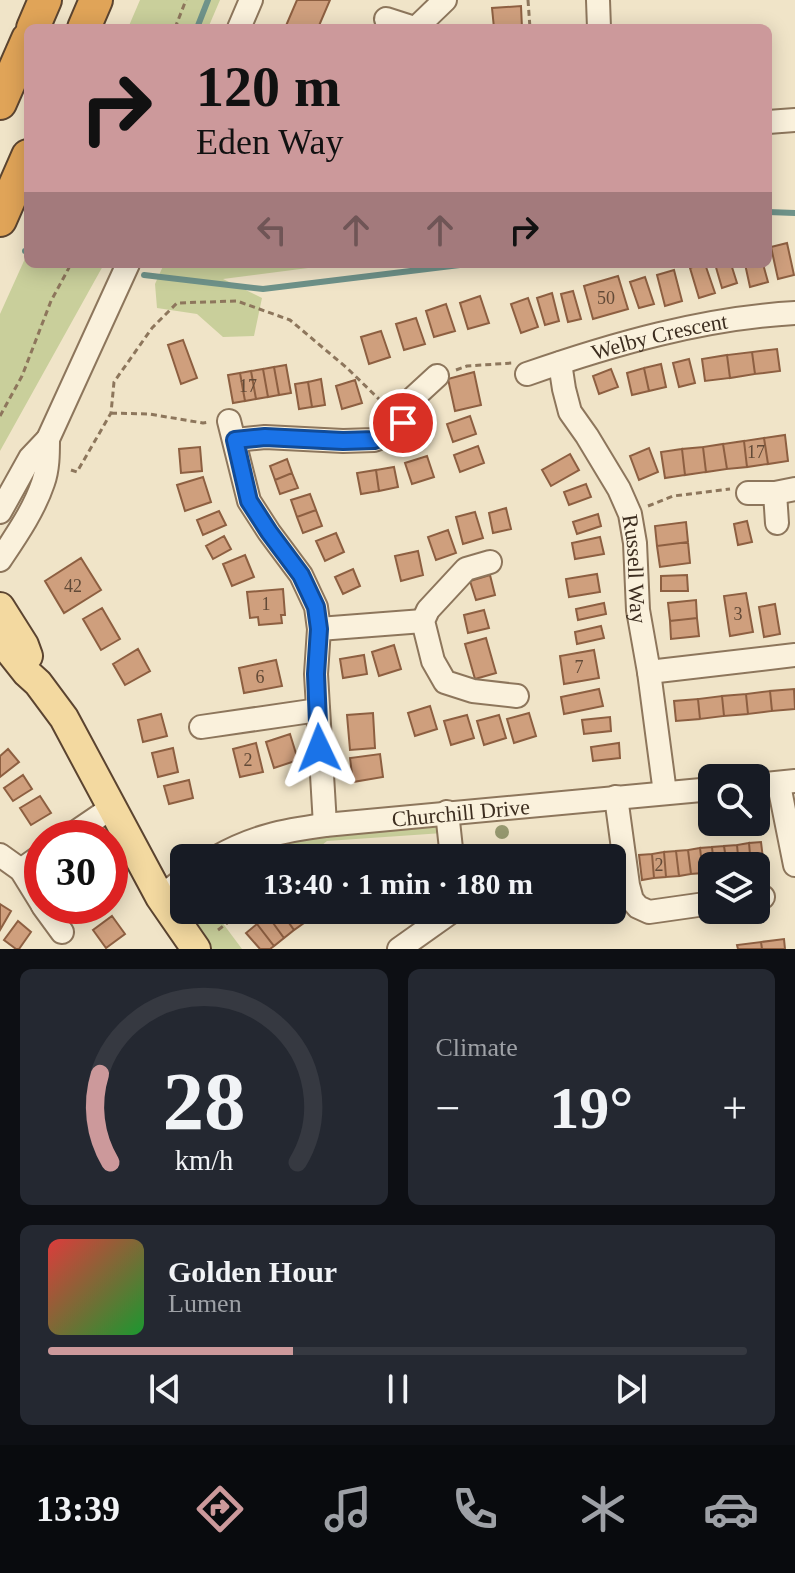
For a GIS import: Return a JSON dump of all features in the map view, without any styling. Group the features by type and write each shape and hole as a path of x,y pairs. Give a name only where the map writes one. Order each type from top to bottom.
{"highway":[{"path":"35,24 45,0"},
{"path":"86,24 96,0"},
{"path":"0,103 24,48"},
{"path":"0,220 24,165"}],"main road":[{"path":"0,607 24,645 22,674"},
{"path":"0,639 22,674 64,718 160,897 196,949"}],"street":[{"path":"241,24 251,0"},
{"path":"419,24 445,0"},
{"path":"598,0 599,24"},
{"path":"386,19 402,24"},
{"path":"772,122 795,120"},
{"path":"2,505 30,458 48,439 126,268"},
{"name":"Welby Crescent","path":"521,369 560,363 703,324 795,313"},
{"name":"Russell Way","path":"560,363 570,412 619,489 630,514 635,543 638,610 665,793"},
{"path":"325,825 316,674 319,629 316,607 301,575 249,501 232,430 265,437 374,440 391,434 403,423 412,399 437,376"},
{"path":"0,560 44,482 48,439"},
{"path":"748,493 785,491 777,523"},
{"path":"319,629 426,615 466,569 490,562"},
{"path":"426,615 433,661 445,682 473,691 517,696"},
{"path":"649,672 795,655"},
{"path":"199,727 318,710"},
{"path":"776,784 780,790 795,865"},
{"name":"Churchill Drive","path":"243,844 274,834 325,825 698,790"},
{"path":"616,797 632,900 649,912 698,905"},
{"path":"93,820 111,808"},
{"path":"447,812 450,844"},
{"path":"0,855 24,880"},
{"path":"160,897 170,890"},
{"path":"57,924 62,932"},
{"path":"399,949 434,924"}],"path":[{"path":"177,24 186,0"},
{"path":"528,0 530,24"},
{"path":"0,416 22,376 51,301 69,268"},
{"path":"71,470 77,472 111,413 114,382 152,328 177,303 237,301 290,320 347,368 403,423"},
{"path":"437,376 467,366 521,369"},
{"path":"111,413 149,414 232,430"},
{"path":"630,514 673,496 735,489 748,493"},
{"path":"218,930 226,924"}],"green space":[{"path":"140,0 220,0 210,24 130,24"},
{"path":"24,261 24,268 102,268 0,451 0,314"},
{"path":"162,268 308,268 223,279 262,298 254,336 223,337 197,314 157,308 155,284"},
{"path":"433,825 443,833 327,841 323,844 274,844"},
{"path":"223,924 242,949 212,949 192,926"}],"building":[{"path":"297,0 330,0 320,24 287,24"},
{"path":"521,6 522,24 494,24 492,8"},
{"path":"787,243 794,275 778,279 772,247"},
{"path":"690,268 706,268 715,293 699,298"},
{"path":"716,268 732,268 737,283 722,288"},
{"path":"746,268 764,268 768,282 750,287"},
{"path":"674,270 682,301 665,306 657,275"},
{"path":"618,276 628,309 593,319 584,286"},
{"path":"645,277 654,304 639,308 630,282"},
{"path":"573,291 581,319 568,322 561,294"},
{"path":"552,293 559,321 545,325 537,298"},
{"path":"480,296 489,323 468,329 460,303"},
{"path":"528,298 538,327 521,333 511,304"},
{"path":"446,304 455,331 434,337 426,311"},
{"path":"416,318 425,344 404,350 396,324"},
{"path":"381,331 390,357 369,364 361,337"},
{"path":"183,340 197,378 181,384 168,345"},
{"path":"777,349 780,371 755,374 752,352"},
{"path":"752,352 755,374 730,378 727,355"},
{"path":"727,355 730,378 705,381 702,359"},
{"path":"689,359 695,383 679,387 673,363"},
{"path":"661,364 666,387 649,391 644,368"},
{"path":"286,365 291,393 279,395 274,367"},
{"path":"274,367 279,395 268,397 263,369"},
{"path":"644,368 649,391 632,395 627,373"},
{"path":"263,369 268,397 256,399 251,371"},
{"path":"611,369 618,387 599,394 593,376"},
{"path":"251,371 256,399 245,401 240,373"},
{"path":"474,372 481,405 455,411 448,379"},
{"path":"240,373 245,401 233,403 228,375"},
{"path":"321,379 325,405 312,407 308,382"},
{"path":"355,380 362,403 342,409 336,386"},
{"path":"308,382 312,407 299,409 295,384"},
{"path":"470,416 476,434 453,442 447,424"},
{"path":"785,435 788,461 768,464 764,438"},
{"path":"764,438 768,464 747,467 744,441"},
{"path":"744,441 747,467 727,469 723,444"},
{"path":"723,444 727,469 706,472 703,447"},
{"path":"478,446 484,463 460,472 454,455"},
{"path":"200,447 202,471 181,473 179,449"},
{"path":"703,447 706,472 685,475 682,449"},
{"path":"649,448 658,472 639,480 630,456"},
{"path":"682,449 685,475 665,478 661,452"},
{"path":"570,454 579,470 551,486 542,470"},
{"path":"427,456 434,477 412,484 405,463"},
{"path":"287,459 292,473 275,480 270,466"},
{"path":"394,467 398,487 379,491 376,470"},
{"path":"376,470 379,491 361,494 357,473"},
{"path":"292,473 298,488 280,494 275,480"},
{"path":"203,477 211,502 185,511 177,485"},
{"path":"586,484 591,497 569,505 564,492"},
{"path":"310,494 316,510 297,517 291,500"},
{"path":"506,508 511,529 493,533 489,513"},
{"path":"316,510 322,526 303,533 297,517"},
{"path":"219,511 226,525 203,535 197,520"},
{"path":"475,512 483,538 463,544 456,517"},
{"path":"598,514 601,526 577,534 573,522"},
{"path":"747,521 752,542 738,545 734,524"},
{"path":"686,522 688,542 657,546 655,526"},
{"path":"448,530 456,553 436,560 428,537"},
{"path":"336,533 344,552 325,561 316,541"},
{"path":"224,536 231,549 213,559 206,546"},
{"path":"600,537 604,554 575,559 572,543"},
{"path":"688,542 690,563 660,567 657,546"},
{"path":"418,551 423,575 401,581 395,556"},
{"path":"245,555 254,577 232,586 223,564"},
{"path":"81,558 101,590 64,613 45,581"},
{"path":"353,569 360,586 343,594 335,577"},
{"path":"597,574 600,592 569,597 566,579"},
{"path":"490,575 495,595 476,600 470,581"},
{"path":"687,575 688,591 661,591 661,576"},
{"path":"283,589 285,615 281,615 282,623 259,625 258,617 250,618 247,592"},
{"path":"746,593 753,632 730,636 724,596"},
{"path":"696,600 697,618 670,621 668,603"},
{"path":"604,603 606,614 578,620 576,609"},
{"path":"775,604 780,634 764,637 759,607"},
{"path":"102,608 120,639 101,650 83,619"},
{"path":"484,610 489,628 468,633 464,615"},
{"path":"697,618 699,636 671,639 670,621"},
{"path":"601,626 604,638 577,644 575,632"},
{"path":"486,638 496,673 475,679 465,644"},
{"path":"394,645 401,669 379,676 372,652"},
{"path":"138,649 150,671 125,685 113,664"},
{"path":"594,650 599,678 564,684 560,656"},
{"path":"364,655 367,674 343,678 340,659"},
{"path":"276,660 282,686 244,693 239,668"},
{"path":"599,689 603,706 564,714 561,697"},
{"path":"794,689 795,709 772,711 770,691"},
{"path":"770,691 772,711 748,714 746,694"},
{"path":"746,694 748,714 724,716 722,696"},
{"path":"722,696 724,716 700,719 698,699"},
{"path":"698,699 700,719 676,721 674,701"},
{"path":"430,706 437,729 415,736 408,713"},
{"path":"373,713 375,748 350,750 347,715"},
{"path":"529,713 536,736 514,743 507,719"},
{"path":"161,714 167,736 143,742 138,720"},
{"path":"467,715 474,738 451,745 444,721"},
{"path":"499,715 506,738 484,745 477,721"},
{"path":"610,717 611,731 584,734 582,720"},
{"path":"290,734 298,760 274,768 266,742"},
{"path":"256,743 263,772 240,777 233,749"},
{"path":"619,743 620,758 593,761 591,747"},
{"path":"173,748 178,772 158,777 152,753"},
{"path":"8,749 19,762 0,777 0,756"},
{"path":"380,754 383,777 353,782 350,758"},
{"path":"23,775 32,789 13,801 4,788"},
{"path":"189,780 193,798 169,804 164,786"},
{"path":"40,796 51,813 39,820 28,820 20,808"},
{"path":"761,842 762,852 750,852 749,843"},
{"path":"749,843 750,852 738,852 737,845"},
{"path":"737,845 738,852 725,852 724,846"},
{"path":"724,846 725,852 713,852 712,847"},
{"path":"712,847 713,852 700,852 700,848"},
{"path":"700,848 698,873 691,874 688,850"},
{"path":"688,850 691,874 679,876 676,851"},
{"path":"676,851 679,876 666,877 664,852"},
{"path":"664,852 666,877 654,878 652,854"},
{"path":"652,854 654,878 642,880 639,855"},
{"path":"0,904 11,911 0,930"},
{"path":"18,921 31,932 16,949 4,940"},
{"path":"101,924 118,924 125,934 106,948 93,930"},
{"path":"257,924 274,924 284,938 274,946"},
{"path":"257,924 274,946 260,949 246,933"},
{"path":"274,924 290,924 294,930 284,938"},
{"path":"784,939 785,949 762,949 761,942"},
{"path":"761,942 762,949 738,949 737,945"}],"waterway":[{"path":"199,24 208,0"},
{"path":"772,212 795,213"},
{"path":"144,275 263,289 435,268"}],"route":[{"path":"319,748 316,674 319,629 316,607 301,575 249,501 235,440 265,437 374,440 391,434 403,423"}]}
